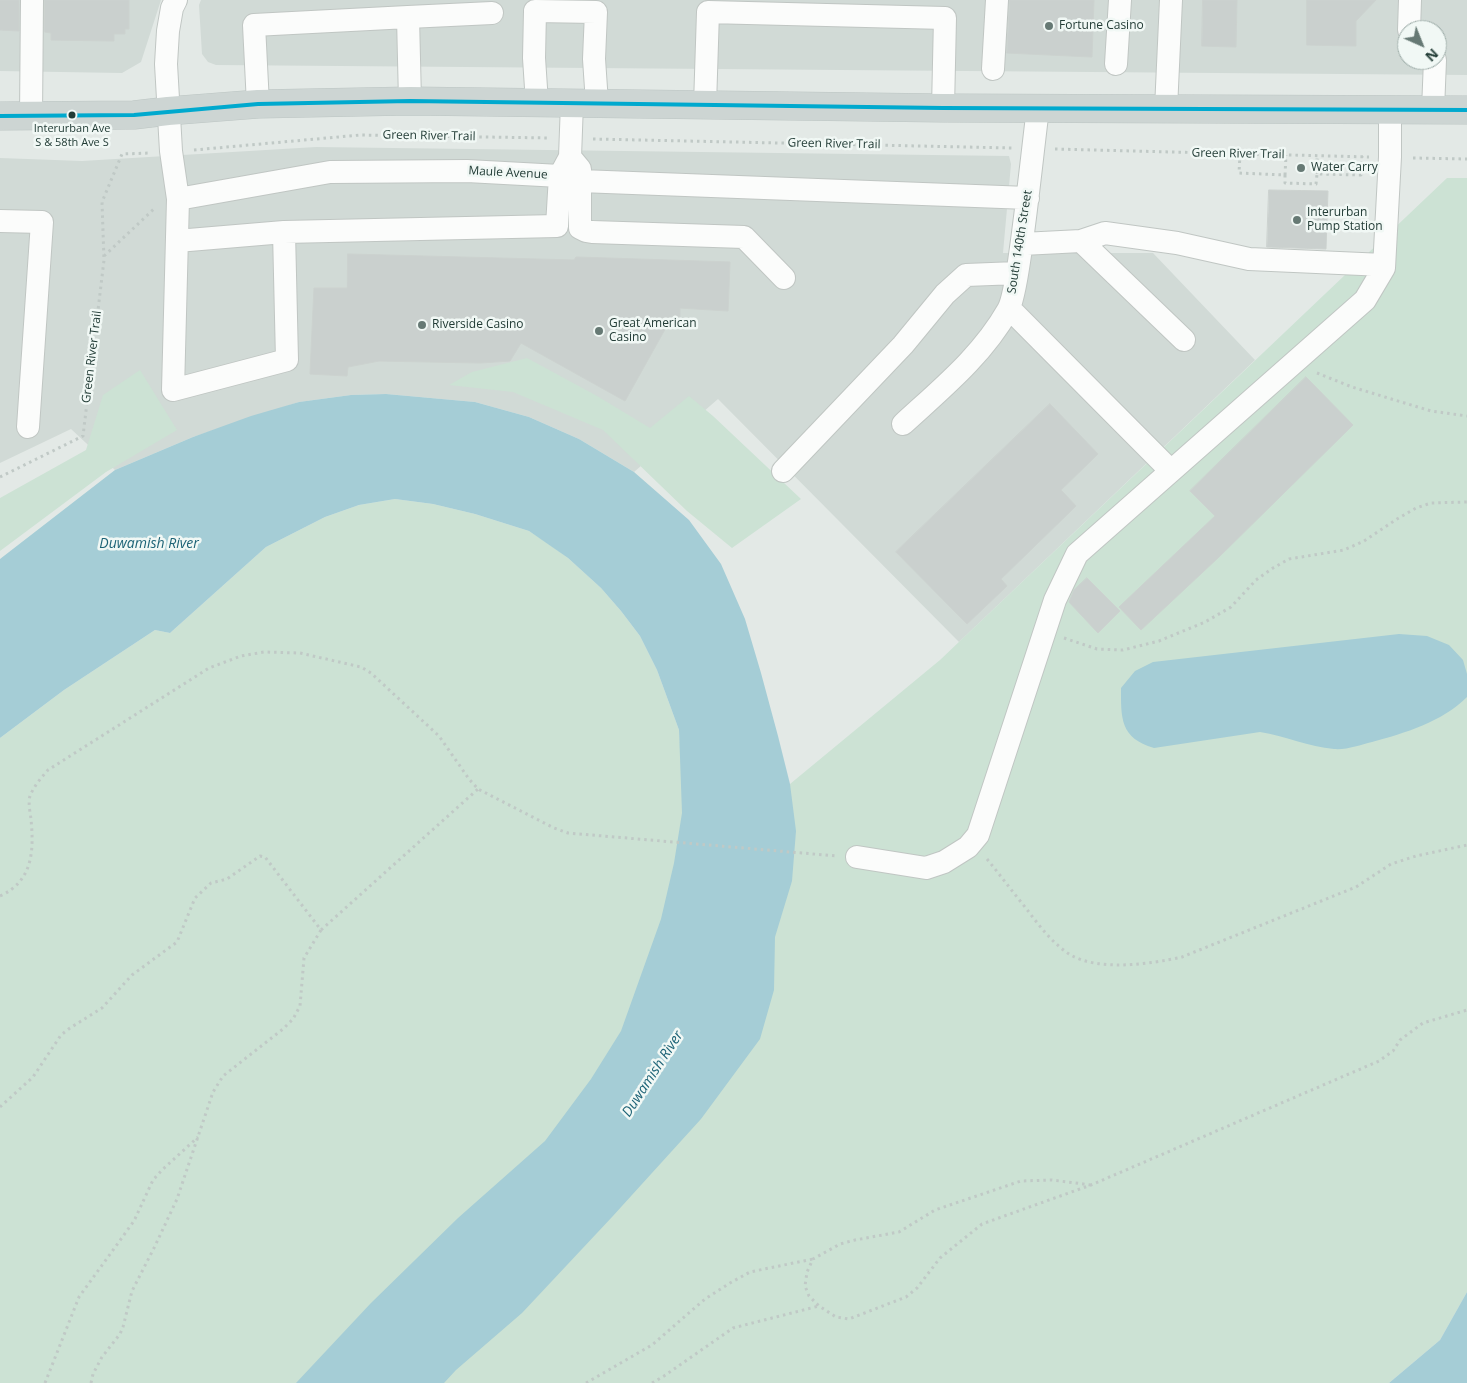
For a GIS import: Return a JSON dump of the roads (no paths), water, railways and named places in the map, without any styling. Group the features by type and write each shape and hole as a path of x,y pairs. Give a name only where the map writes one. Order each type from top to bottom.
{"main road":[{"path":"0,116 134,116 168,111 258,104 410,100 943,108 1467,110"}],"street":[{"path":"31,117 32,0"},
{"path":"176,0 172,8 168,31 166,64 171,151 177,193 173,390 287,360 284,232"},
{"path":"993,69 997,0"},
{"path":"1116,64 1120,0"},
{"path":"1166,109 1171,0"},
{"path":"1409,20 1410,0"},
{"path":"537,103 534,58 535,10 596,12 594,60 570,163 580,228 586,231 744,237 784,278"},
{"path":"705,105 708,12 945,18 943,108"},
{"path":"258,104 254,25 492,13"},
{"path":"408,17 410,100"},
{"path":"1433,110 1435,70"},
{"name":"South 140th Street","path":"903,424 952,380 984,346 1009,308 1022,244 1038,108"},
{"path":"857,858 926,868 944,862 968,847 978,835 1055,600 1077,554 1365,300 1384,268 1390,157 1390,110"},
{"path":"570,163 1028,198"},
{"name":"Maule Avenue","path":"177,193 330,172 467,171 570,163 557,226 284,232 177,241"},
{"path":"0,221 42,222 28,427"},
{"path":"1022,244 1081,241 1105,233 1177,243 1249,259 1384,265"},
{"path":"1081,241 1184,340"},
{"path":"783,471 903,345 945,294 966,275 1017,273"},
{"path":"1009,308 1171,471"}],"water":[{"name":"Duwamish River","path":"386,394 475,402 529,417 579,439 634,472 689,520 721,564 745,619 761,673 790,784 796,831 792,881 775,937 774,990 760,1039 701,1119 522,1313 456,1370 444,1383 296,1383 371,1303 458,1218 545,1141 591,1079 621,1031 661,919 674,863 682,813 679,730 657,670 640,636 601,588 568,558 529,531 475,514 433,504 395,499 359,505 325,517 266,547 170,633 155,630 64,690 0,738 0,559 115,470 193,437 251,416 299,402 351,395"},
{"path":"1399,634 1427,636 1449,645 1463,660 1467,674 1467,697 1435,720 1397,735 1339,749 1315,746 1260,732 1154,748 1134,739 1122,718 1121,688 1135,671 1153,662"},
{"path":"1467,1292 1467,1383 1389,1383 1440,1340"}],"place":[{"name":"Fortune Casino","path":"1049,26"},
{"name":"Interurban Ave S & 58th Ave S","path":"72,115"},
{"name":"Water Carry","path":"1301,168"},
{"name":"Interurban Pump Station","path":"1297,220"},
{"name":"Riverside Casino","path":"422,325"},
{"name":"Great American Casino","path":"599,331"}]}
